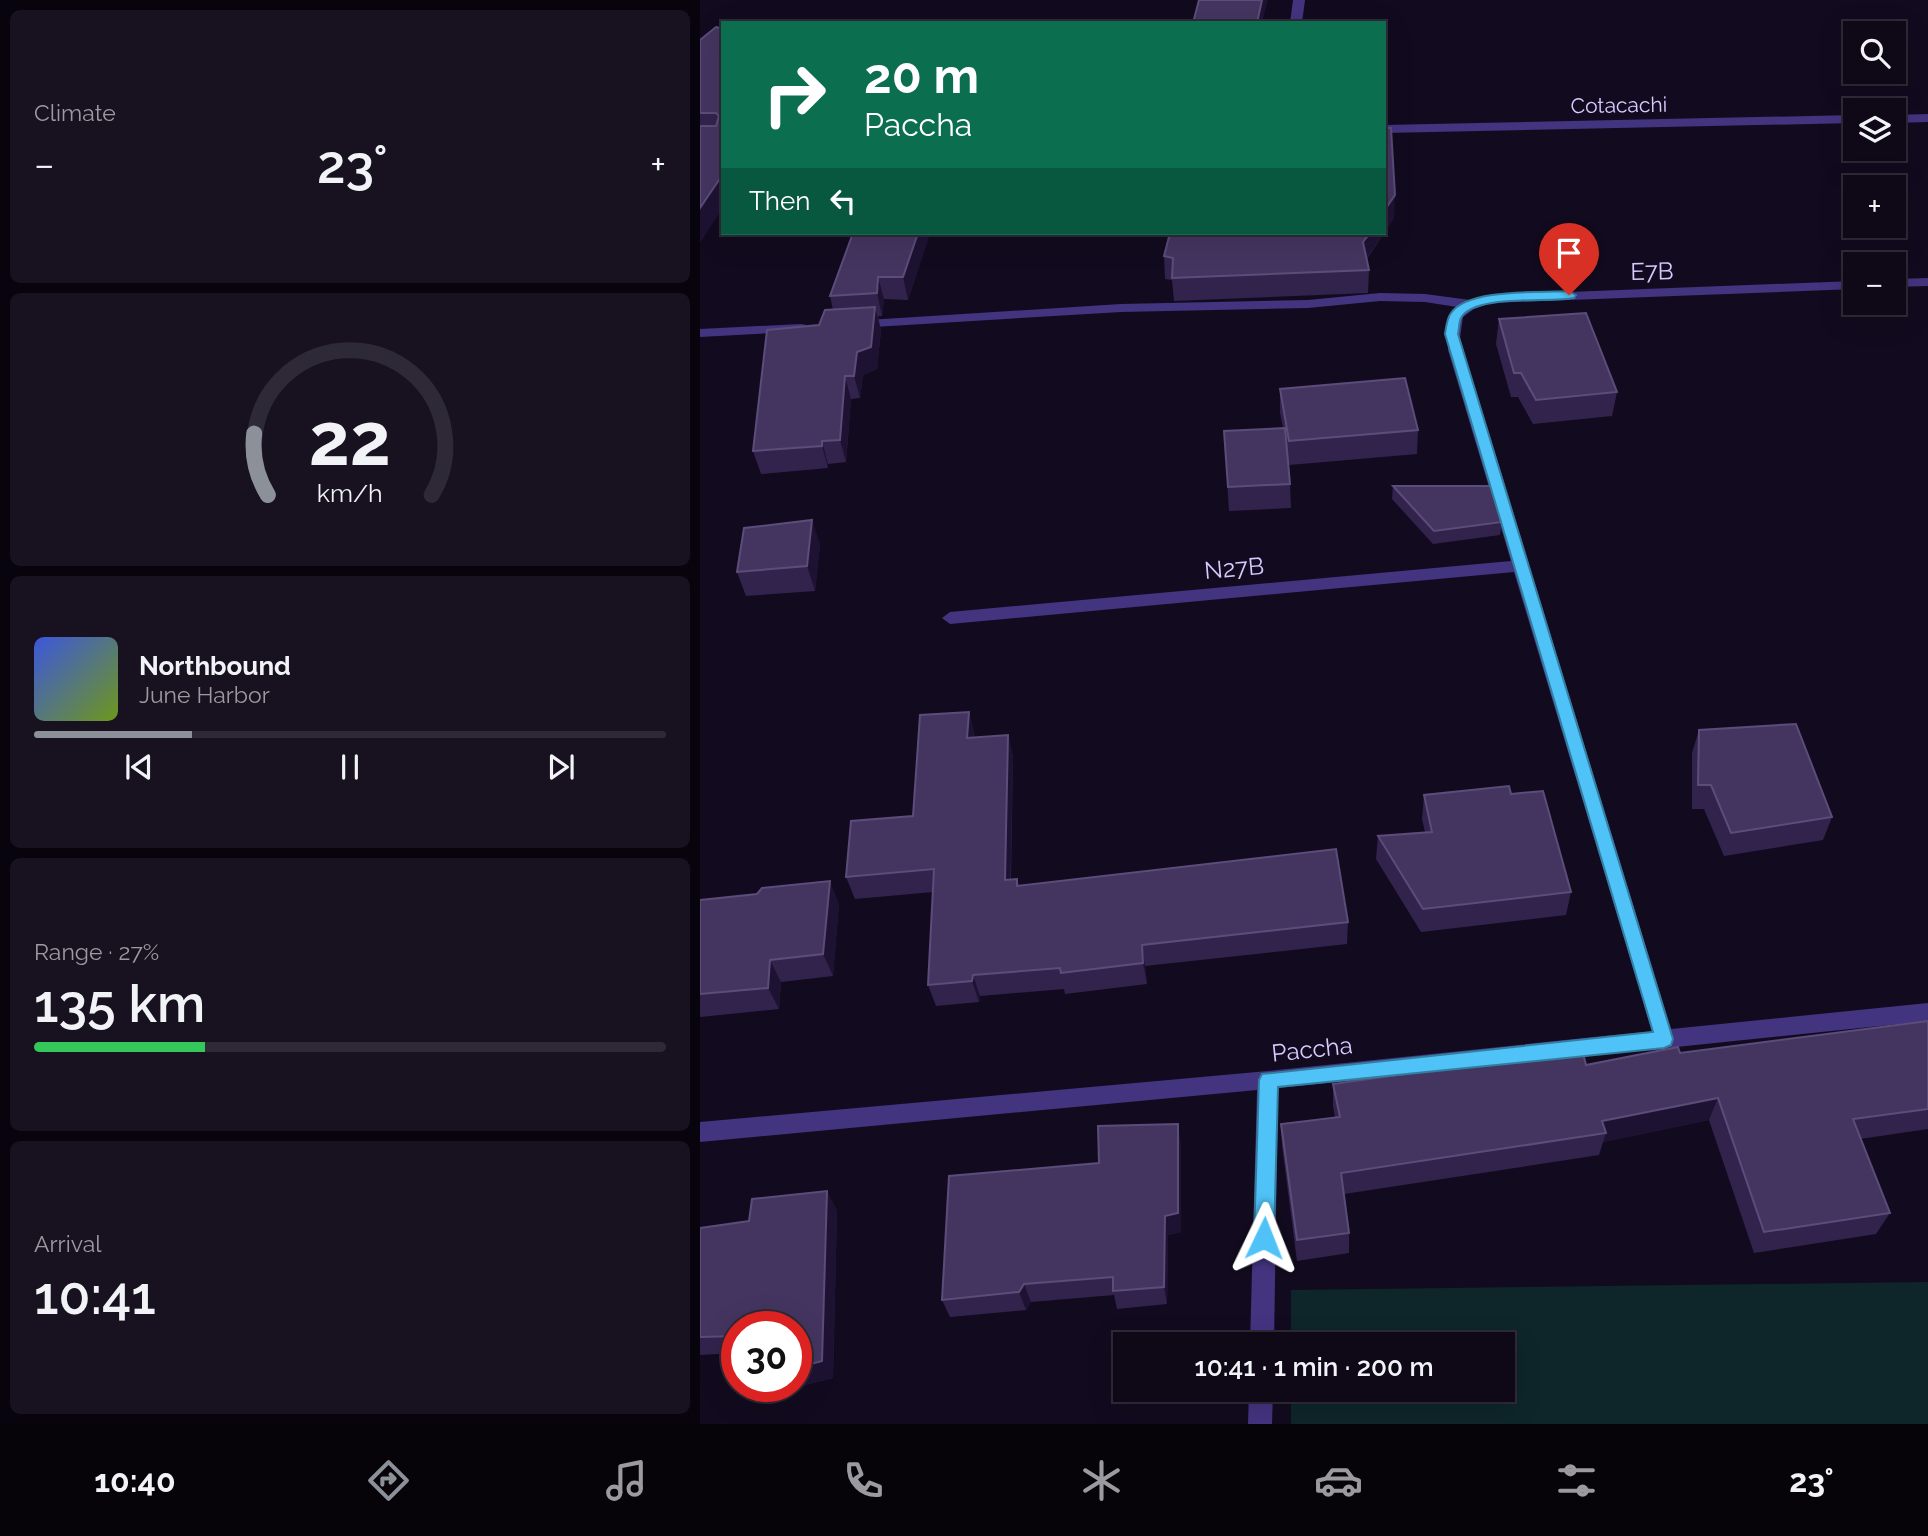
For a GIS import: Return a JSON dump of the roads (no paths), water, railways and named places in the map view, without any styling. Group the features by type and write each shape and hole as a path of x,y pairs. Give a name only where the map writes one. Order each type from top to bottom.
{"street":[{"path":"1296,21 1299,0"},
{"path":"1906,119 1928,118"},
{"name":"Cotacachi","path":"1386,129 1843,119"},
{"path":"1906,283 1928,282"},
{"name":"E7B","path":"847,325 1121,308 1308,304 1380,297 1424,298 1467,304 1489,299 1542,296 1843,285"},
{"path":"1467,304 1456,315 1451,334 1664,1039"},
{"path":"700,333 820,327"},
{"name":"N27B","path":"950,618 1521,566"},
{"name":"Paccha","path":"700,1132 1268,1080 1928,1013"},
{"path":"1262,1332 1268,1080"},
{"path":"1260,1424 1261,1402"}]}
